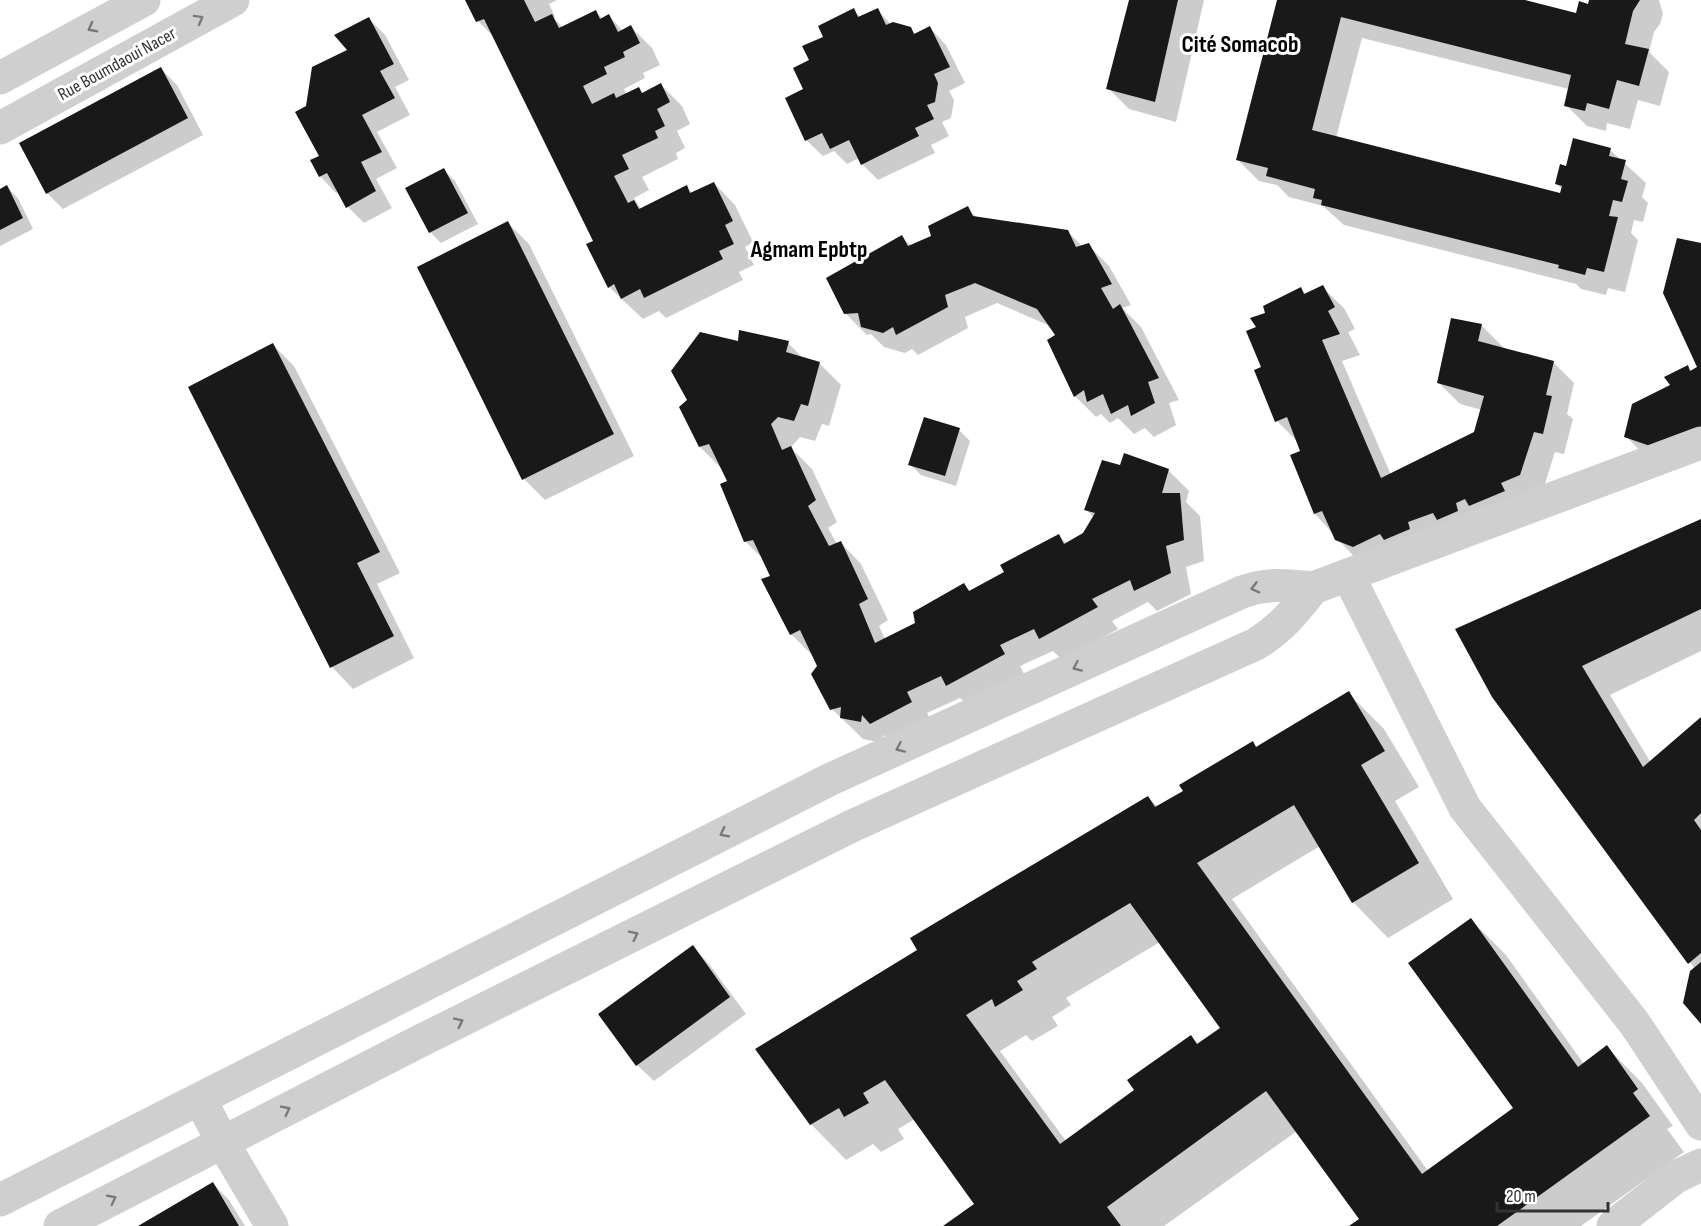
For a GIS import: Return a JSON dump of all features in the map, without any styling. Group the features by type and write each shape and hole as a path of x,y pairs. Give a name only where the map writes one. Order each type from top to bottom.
{"street":[{"path":"0,78 144,0"},
{"name":"Rue Boumdaoui Nacer","path":"0,128 233,0"},
{"path":"0,1200 831,779 1242,592 1259,586 1276,584 1313,588 1701,443"},
{"path":"1348,575 1465,808 1635,1024 1701,1124"},
{"path":"60,1226 420,1041 854,825 1256,644 1288,621 1313,588"},
{"path":"200,1099 272,1226"},
{"path":"1613,1226 1676,1177 1701,1165"}],"building":[{"path":"465,0 524,0 535,22 552,14 559,28 596,10 600,19 609,14 618,32 631,25 640,43 623,52 625,57 604,67 607,74 583,86 592,104 614,93 616,98 639,87 642,93 661,83 670,102 657,109 665,126 655,131 658,138 622,155 629,169 614,176 628,203 634,200 639,209 687,185 690,193 714,182 733,221 725,225 734,244 719,251 723,259 644,298 640,289 621,299 614,284 608,288 586,244 593,241 484,19 476,22"},
{"path":"1129,0 1178,0 1155,102 1106,89"},
{"path":"1277,0 1525,0 1576,13 1579,1 1588,4 1589,0 1640,0 1633,11 1625,44 1649,49 1639,86 1617,80 1609,109 1587,103 1585,111 1564,106 1571,75 1341,17 1312,130 1560,193 1562,186 1555,184 1560,164 1566,166 1573,138 1611,148 1609,156 1626,160 1621,179 1628,181 1622,202 1613,200 1609,216 1618,217 1604,272 1587,268 1585,275 1558,268 1559,265 1321,205 1322,200 1313,198 1315,189 1266,176 1268,168 1236,160"},
{"path":"854,8 858,17 878,8 886,25 893,22 911,27 914,34 930,26 950,67 934,74 938,83 935,102 927,105 934,119 915,128 919,136 861,165 849,140 830,149 822,133 805,141 785,98 803,89 793,68 809,60 802,46 823,37 818,26"},
{"path":"369,17 394,64 380,71 395,98 362,115 382,152 361,162 376,191 346,208 327,173 319,177 310,160 319,156 295,112 306,106 312,67 347,50 334,35"},
{"path":"161,67 188,118 46,194 19,143"},
{"path":"444,168 468,213 429,233 405,188"},
{"path":"7,185 23,218 0,230 0,189"},
{"path":"968,206 973,216 1068,230 1076,247 1089,243 1112,284 1101,288 1113,309 1120,304 1159,378 1148,382 1155,403 1131,416 1128,405 1111,414 1103,394 1087,402 1084,390 1074,397 1047,340 1055,335 1037,309 975,283 945,295 948,307 896,335 893,327 883,333 861,327 858,313 844,314 826,278 902,235 908,246 931,236 928,226"},
{"path":"508,221 614,434 522,480 417,267"},
{"path":"1677,238 1701,243 1701,439 1659,449 1624,437 1632,404 1670,385 1664,377 1688,365 1690,371 1697,367 1663,293"},
{"path":"1323,285 1335,307 1328,311 1340,334 1322,340 1381,478 1474,432 1484,396 1437,383 1451,318 1482,324 1478,341 1554,361 1546,395 1552,396 1543,434 1534,432 1520,475 1501,483 1505,491 1469,506 1465,499 1456,503 1458,511 1437,520 1433,513 1408,522 1410,529 1384,540 1380,534 1353,547 1335,540 1322,511 1314,514 1290,455 1300,451 1287,417 1275,422 1254,370 1261,367 1246,331 1256,327 1250,318 1265,313 1263,306 1301,287 1304,294"},
{"path":"739,330 789,341 786,352 820,362 808,406 801,404 794,421 778,417 771,424 782,450 791,446 816,500 808,506 829,546 841,541 868,599 859,604 875,643 915,623 913,612 964,583 969,591 1004,572 1000,565 1059,534 1064,544 1083,533 1095,513 1084,510 1102,460 1120,465 1124,453 1169,469 1162,493 1180,493 1184,540 1166,546 1171,573 1134,591 1130,580 1092,599 1098,607 1039,639 1034,629 1000,645 1005,654 946,686 941,676 907,692 912,702 870,724 862,715 861,722 840,718 841,707 830,710 811,674 817,666 800,630 790,635 761,579 770,576 753,540 744,542 720,484 727,481 709,444 699,447 679,407 687,400 671,371 700,332 738,341"},
{"path":"273,343 380,552 357,563 394,636 330,668 188,387"},
{"path":"924,417 960,428 945,476 908,465"},
{"path":"1701,519 1701,609 1582,666 1643,767 1701,717 1701,813 1694,820 1701,830 1701,953 1688,964 1492,697 1455,629"},
{"path":"1349,691 1385,751 1361,765 1419,863 1352,903 1294,805 1197,863 1422,1174 1513,1108 1408,963 1471,918 1578,1067 1607,1045 1638,1089 1633,1093 1650,1116 1497,1226 1349,1226 1359,1219 1266,1091 1107,1207 1121,1226 943,1226 974,1204 885,1080 863,1093 869,1103 844,1117 839,1108 810,1125 755,1049 917,950 910,938 1148,796 1155,807 1183,791 1179,785 1253,741 1256,747","holes":["1130,903 1220,1028 1197,1044 1191,1035 1127,1080 1134,1090 1060,1144 966,1015 992,999 995,1007 1023,990 1017,981 1037,969 1032,962"]},
{"path":"693,945 730,997 636,1066 598,1014"},
{"path":"1701,962 1701,1024 1683,1003 1690,971"},
{"path":"213,1182 239,1226 138,1226"}],"district":[{"name":"Cité Somacob","path":"1240,44"},
{"name":"Agmam Epbtp","path":"809,249"}]}
